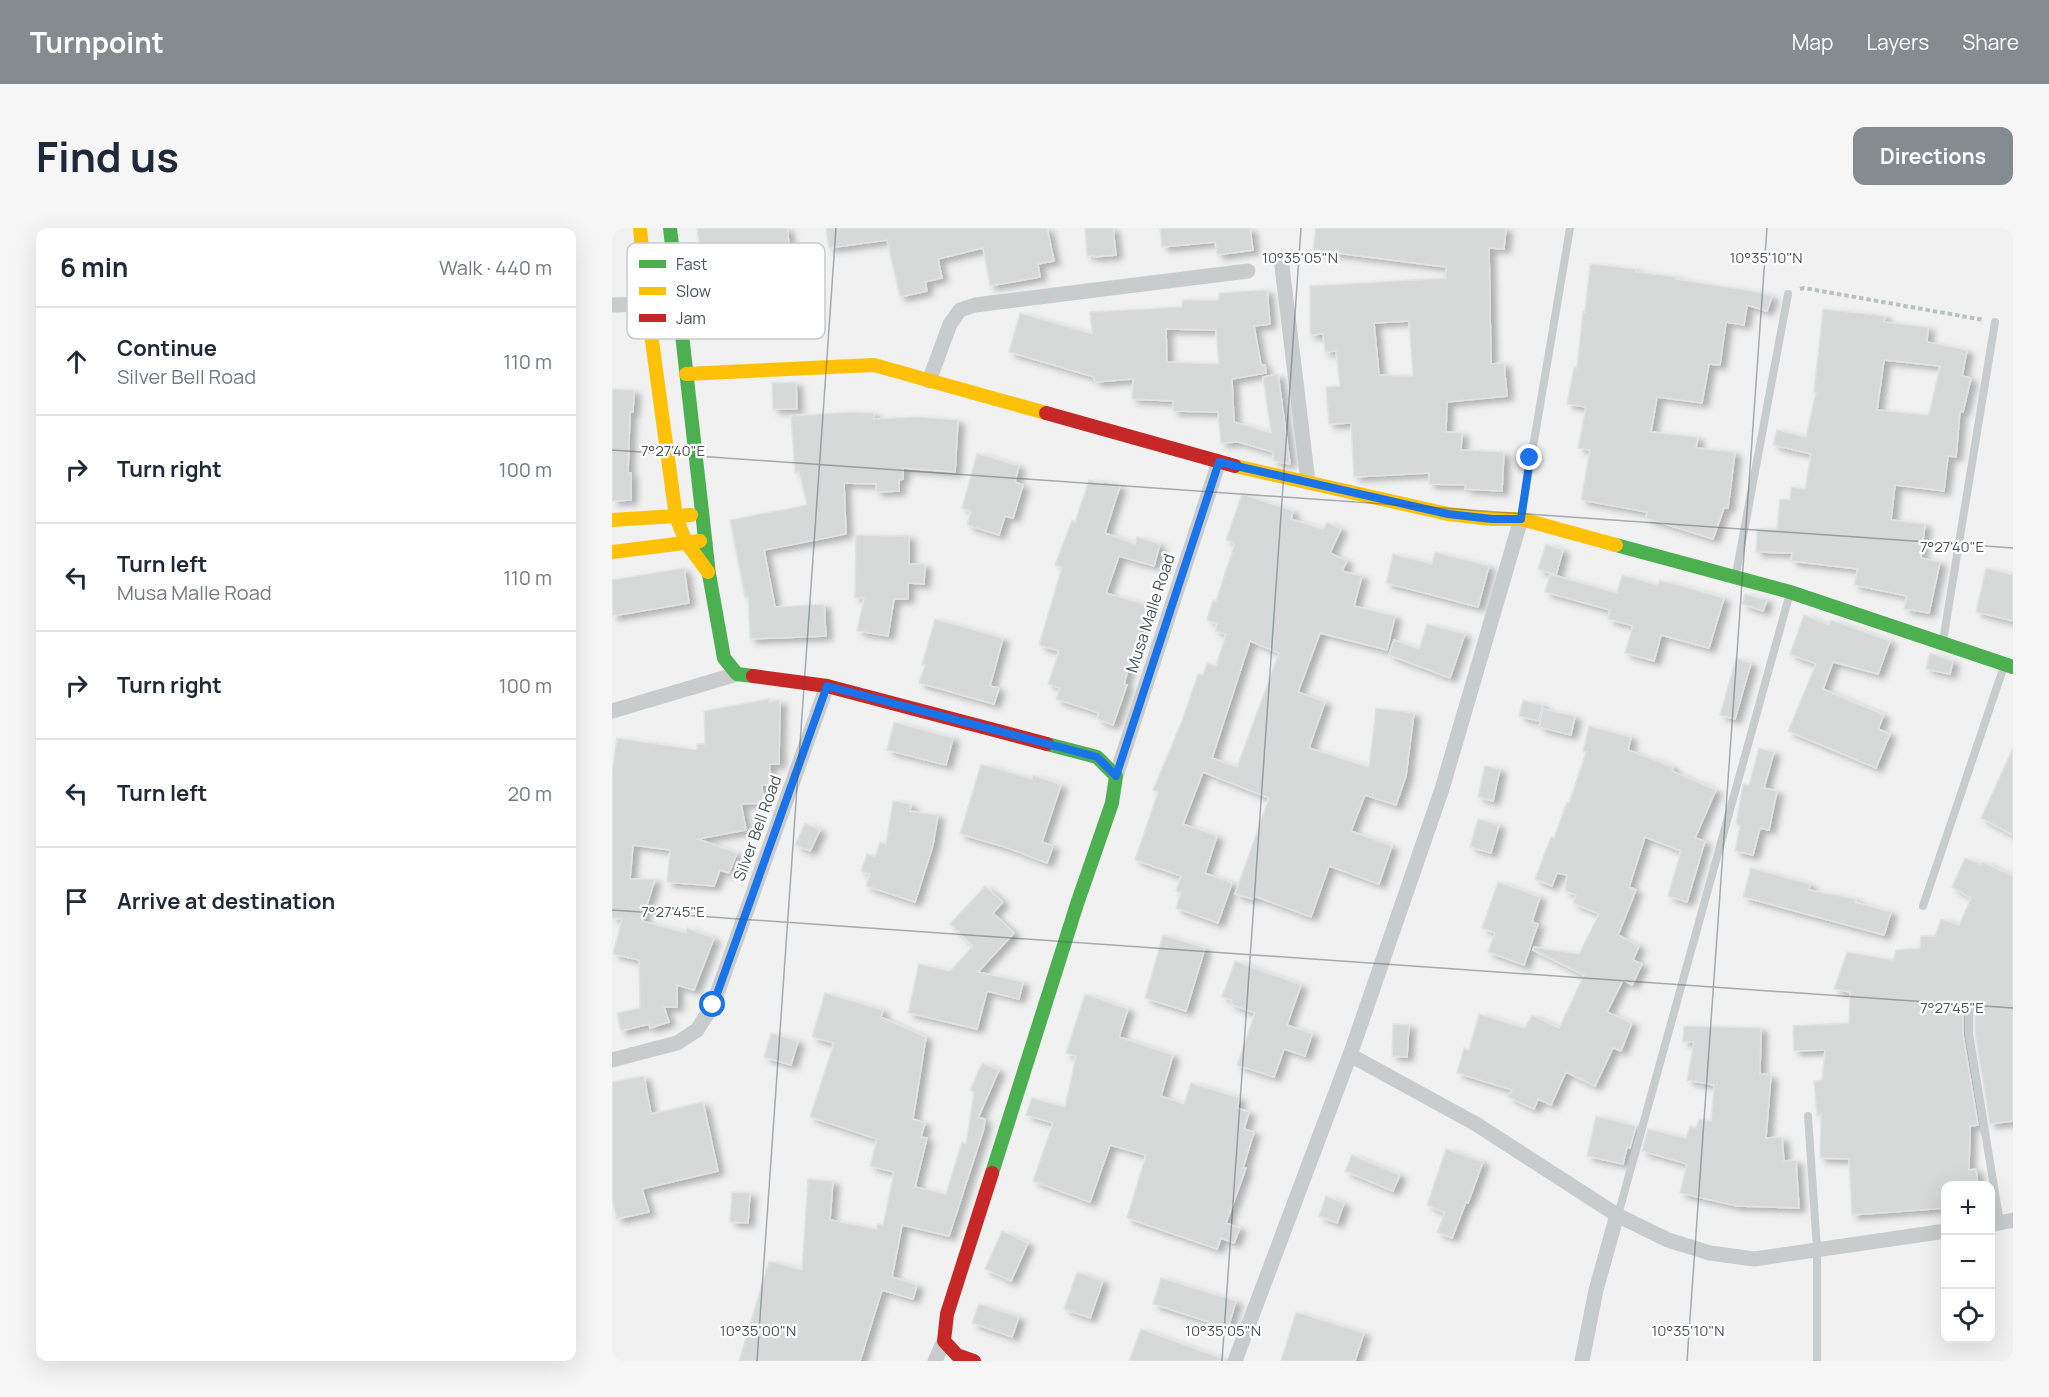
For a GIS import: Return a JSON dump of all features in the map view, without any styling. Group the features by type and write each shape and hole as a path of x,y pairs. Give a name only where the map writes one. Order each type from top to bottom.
{"street":[{"path":"640,228 641,243"},
{"path":"670,228 672,243"},
{"path":"1281,258 1308,482"},
{"path":"929,381 950,324 960,310 975,305 1248,271"},
{"path":"612,305 627,305"},
{"path":"652,339 676,517 686,542 709,574"},
{"path":"682,339 709,574 724,658 737,674"},
{"path":"686,375 874,365 1219,462 1448,514 1492,519 1521,519 1736,576 2008,666"},
{"name":"Musa Malle Road","path":"1116,776 1219,462"},
{"path":"612,520 701,514"},
{"path":"1235,1361 1350,1055 1442,789 1521,519"},
{"path":"612,552 706,540"},
{"path":"612,711 737,674 827,686 1097,757 1116,776 1112,803 1077,904 947,1314 944,1341 935,1361"},
{"name":"Silver Bell Road","path":"612,1060 676,1043 697,1030 713,1005 827,686"},
{"path":"1350,1055 1476,1124 1617,1215 1668,1240 1710,1253 1754,1259 1941,1232"},
{"path":"1582,1361 1596,1290 1617,1215"},
{"path":"944,1341 957,1355 974,1361"}],"lane":[{"path":"1521,519 1570,228"},
{"path":"1736,576 1788,294"},
{"path":"1943,644 1995,322"},
{"path":"1617,1215 1790,592"},
{"path":"1923,906 2008,666"},
{"path":"1969,1007 1969,1034 2001,1223"},
{"path":"1808,1116 1817,1249 1817,1361"}],"path":[{"path":"1788,294 1804,288 1995,322"}],"building":[{"path":"697,228 787,228 789,243 699,243"},
{"path":"826,228 1047,228 1054,261 1038,264 1040,277 990,286 983,248 938,259 942,278 925,282 927,291 900,297 887,240 829,248"},
{"path":"1085,228 1113,228 1116,255 1087,256"},
{"path":"1160,228 1250,228 1253,250 1217,255 1215,242 1162,247"},
{"path":"1316,228 1506,228 1504,249 1489,248 1491,364 1504,363 1507,396 1447,402 1446,432 1462,433 1461,450 1504,452 1502,491 1465,489 1466,485 1429,484 1429,473 1354,477 1351,423 1329,424 1326,387 1340,386 1336,351 1325,352 1323,334 1310,335 1310,286 1446,278 1446,267 1313,250","holes":["1409,321 1413,376 1379,375 1374,323"]},
{"path":"1590,264 1636,269 1636,272 1677,277 1676,279 1772,296 1767,311 1747,305 1744,325 1726,322 1720,365 1709,364 1702,403 1657,397 1651,432 1698,437 1696,448 1735,452 1728,508 1724,508 1713,539 1646,518 1647,512 1581,500 1590,450 1578,448 1586,407 1567,404 1574,367 1577,368"},
{"path":"1267,290 1270,324 1254,326 1261,365 1265,365 1266,373 1232,379 1234,422 1271,433 1263,377 1278,374 1290,464 1274,461 1273,452 1235,441 1221,443 1218,412 1173,411 1173,401 1132,399 1133,379 1095,382 1094,377 1009,352 1020,313 1092,334 1090,312 1182,307 1183,300 1219,300 1219,293","holes":["1166,329 1216,330 1219,364 1167,362"]},
{"path":"1823,309 1885,316 1884,322 1928,327 1927,342 1967,350 1962,376 1971,378 1963,412 1960,411 1956,457 1948,456 1944,491 1895,485 1891,520 1925,524 1921,558 1940,562 1929,613 1904,609 1907,596 1854,585 1858,569 1791,561 1792,553 1756,552 1757,529 1777,529 1780,499 1790,500 1791,487 1805,489 1811,454 1773,445 1777,430 1806,437 1816,392 1814,392","holes":["1884,360 1940,366 1929,415 1877,410"]},
{"path":"796,382 797,409 773,409 772,383"},
{"path":"612,389 634,390 633,412 630,412 628,473 631,473 631,500 612,501"},
{"path":"874,413 874,419 918,417 958,420 955,472 903,468 903,479 899,480 899,491 876,492 876,484 844,483 846,534 764,550 775,607 824,604 826,636 750,639 748,597 745,597 730,520 807,505 799,472 795,473 791,416"},
{"path":"977,453 1019,466 1015,482 1023,485 1013,518 1005,516 999,535 967,525 971,511 962,508"},
{"path":"1089,480 1120,486 1105,533 1135,544 1137,537 1160,544 1154,566 1119,556 1106,593 1147,605 1124,684 1127,685 1113,725 1097,719 1099,713 1056,699 1060,688 1048,684 1059,651 1039,645 1062,567 1055,565 1072,520 1075,522"},
{"path":"1242,494 1293,511 1291,519 1323,529 1327,522 1341,529 1330,553 1347,561 1342,571 1362,576 1354,606 1395,616 1387,650 1320,633 1298,692 1325,702 1309,748 1369,767 1376,708 1414,713 1406,776 1396,805 1365,795 1351,831 1392,846 1379,884 1329,866 1311,917 1254,896 1253,899 1235,894 1269,798 1203,772 1183,824 1217,836 1205,873 1232,883 1218,923 1176,908 1181,893 1176,891 1181,876 1135,860 1158,792 1153,790 1182,721 1198,674 1203,675 1207,663 1216,666 1226,634 1215,631 1217,624 1207,620 1213,600 1216,601 1235,543 1226,540","holes":["1250,641 1279,653 1237,767 1212,758"]},
{"path":"856,535 909,536 909,564 925,564 924,584 908,583 908,599 894,599 888,636 857,631 864,598 855,598"},
{"path":"1546,544 1563,550 1556,575 1538,569"},
{"path":"1435,552 1489,566 1478,607 1386,583 1393,554 1432,564"},
{"path":"684,568 689,603 612,616 612,580"},
{"path":"1986,568 2013,575 2013,621 1976,612"},
{"path":"1550,574 1617,593 1622,575 1658,585 1660,580 1724,598 1709,648 1661,635 1654,661 1625,653 1633,626 1608,619 1610,610 1545,592"},
{"path":"1745,594 1767,600 1763,611 1742,604"},
{"path":"1804,615 1829,625 1831,620 1890,641 1878,674 1833,662 1823,689 1884,715 1878,729 1890,734 1876,768 1788,731 1816,664 1790,654"},
{"path":"935,619 1003,638 990,686 999,688 994,704 919,683"},
{"path":"1427,624 1465,634 1450,678 1389,655 1394,640 1419,649"},
{"path":"1930,653 1953,661 1950,674 1926,669"},
{"path":"1736,658 1751,663 1735,719 1720,715"},
{"path":"769,699 769,702 780,700 779,764 770,764 769,785 762,785 763,803 741,804 746,830 698,839 737,853 729,873 720,870 714,886 667,882 670,850 633,845 630,879 655,879 642,921 686,933 687,928 714,938 694,990 677,985 677,1007 664,1007 669,1022 650,1028 649,1024 621,1031 617,1013 640,1008 639,960 613,954 622,919 612,918 612,772 617,738 697,750 697,744 705,744 704,711"},
{"path":"1523,700 1543,705 1538,721 1519,716"},
{"path":"1543,709 1575,716 1571,735 1539,727"},
{"path":"894,722 953,738 946,765 887,750"},
{"path":"1589,726 1631,737 1628,750 1673,767 1672,771 1716,790 1695,838 1705,841 1687,902 1668,896 1681,851 1645,837 1629,887 1636,890 1618,935 1639,946 1633,960 1642,964 1632,985 1623,980 1607,1012 1632,1023 1621,1051 1613,1048 1595,1086 1566,1072 1551,1105 1538,1099 1534,1109 1508,1097 1512,1090 1457,1073 1464,1048 1469,1050 1479,1014 1525,1028 1532,1015 1559,1028 1584,975 1533,950 1534,947 1579,954 1599,914 1573,903 1576,895 1565,891 1567,875 1557,873 1552,886 1535,879 1551,837 1554,838 1567,802 1569,803 1586,752 1583,751"},
{"path":"1759,748 1774,752 1764,788 1777,791 1769,830 1760,828 1753,855 1735,851 1740,826 1736,823 1743,784 1749,785"},
{"path":"2013,748 2013,835 1981,818"},
{"path":"981,764 1032,779 1033,775 1061,785 1042,842 1053,846 1047,863 1008,848 960,834"},
{"path":"1485,766 1500,769 1493,801 1478,797"},
{"path":"893,801 911,804 910,811 938,815 933,845 915,902 866,886 870,874 861,871 867,854 875,857 880,842 886,844"},
{"path":"1478,819 1499,825 1491,853 1470,847"},
{"path":"805,823 820,830 810,851 795,845"},
{"path":"1965,858 1981,864 1982,862 2013,876 2013,1121 1990,1124 1975,1034 1975,1006 1972,1002 1967,1002 1963,1007 1963,1035 1978,1125 1970,1126 1969,1170 1976,1169 1978,1181 1941,1181 1941,1208 1852,1215 1849,1159 1820,1158 1821,1115 1817,1116 1814,1081 1822,1080 1825,1050 1794,1051 1793,1026 1849,1023 1850,992 1834,989 1847,952 1893,960 1896,950 1920,948 1921,936 1935,936 1941,919 1959,925 1971,898 1952,887"},
{"path":"1751,868 1810,884 1809,890 1856,899 1855,902 1891,912 1884,935 1743,897"},
{"path":"1498,882 1540,897 1532,922 1538,924 1524,965 1488,952 1495,933 1482,928"},
{"path":"985,886 1003,902 993,913 1014,933 978,972 1023,982 1019,999 987,991 977,1029 908,1013 919,964 950,971 973,946 950,924"},
{"path":"1163,935 1205,948 1186,1011 1145,998"},
{"path":"1235,961 1301,985 1287,1025 1312,1034 1305,1056 1284,1049 1274,1077 1237,1065 1255,1013 1230,1004 1232,1000 1222,997"},
{"path":"825,993 883,1010 881,1017 926,1037 913,1119 925,1123 921,1137 927,1138 915,1187 946,1194 962,1142 966,1144 974,1092 970,1090 982,1063 999,1070 978,1118 985,1119 984,1128 949,1236 902,1225 892,1277 917,1285 913,1299 882,1290 860,1361 739,1361 769,1261 802,1270 808,1179 833,1181 830,1220 876,1229 877,1224 883,1225 894,1172 870,1166 877,1139 810,1117 834,1043 812,1037"},
{"path":"1085,994 1128,1009 1119,1037 1173,1055 1161,1096 1184,1104 1191,1083 1240,1098 1237,1108 1249,1112 1244,1129 1254,1132 1243,1168 1246,1168 1226,1223 1240,1228 1234,1243 1221,1238 1217,1249 1127,1218 1146,1155 1110,1145 1090,1202 1033,1181 1053,1123 1026,1115 1032,1098 1065,1107 1076,1056 1066,1053"},
{"path":"1393,1024 1409,1025 1407,1057 1392,1056"},
{"path":"1684,1026 1761,1028 1760,1074 1771,1075 1766,1138 1782,1137 1784,1161 1796,1160 1799,1208 1737,1206 1680,1193 1687,1164 1642,1151 1648,1129 1686,1138 1690,1126 1696,1128 1699,1119 1711,1121 1714,1085 1687,1080 1694,1042 1683,1042"},
{"path":"771,1033 798,1041 791,1065 764,1057"},
{"path":"644,1076 651,1114 703,1102 718,1171 642,1189 649,1212 617,1219 612,1199 612,1082"},
{"path":"1596,1116 1636,1126 1623,1164 1587,1156"},
{"path":"1446,1149 1483,1162 1452,1238 1437,1232 1445,1213 1427,1205"},
{"path":"1352,1155 1400,1175 1393,1191 1345,1171"},
{"path":"732,1192 750,1193 748,1223 730,1222"},
{"path":"1326,1196 1344,1203 1337,1223 1319,1216"},
{"path":"1002,1231 1028,1243 1011,1281 985,1269"},
{"path":"1077,1272 1103,1281 1090,1318 1064,1309"},
{"path":"1161,1278 1236,1301 1228,1328 1153,1304"},
{"path":"979,1304 1019,1317 1012,1337 972,1323"},
{"path":"1296,1312 1364,1333 1355,1361 1281,1361"},
{"path":"1141,1329 1224,1359 1224,1361 1129,1361"}],"traffic: fast":[{"path":"670,228 672,243"},
{"path":"683,339 709,574 724,658 737,674 753,676"},
{"path":"1616,545 1790,592 2013,667"},
{"path":"992,1173 1077,904 1112,803 1116,776 1097,757 1047,744"}],"traffic: slow":[{"path":"640,228 641,243"},
{"path":"652,339 676,517 686,542 708,572"},
{"path":"686,374 874,365 1046,413"},
{"path":"1235,466 1448,514 1492,519 1521,519 1616,545"},
{"path":"612,520 691,515"},
{"path":"612,552 700,541"}],"traffic: jam":[{"path":"1046,413 1235,466"},
{"path":"753,676 827,686 1047,744"},
{"path":"974,1361 957,1355 944,1341 947,1314 992,1173"}],"route":[{"path":"713,1005 827,686 1097,757 1116,776 1219,462 1448,514 1492,519 1521,519 1530,458"}]}
